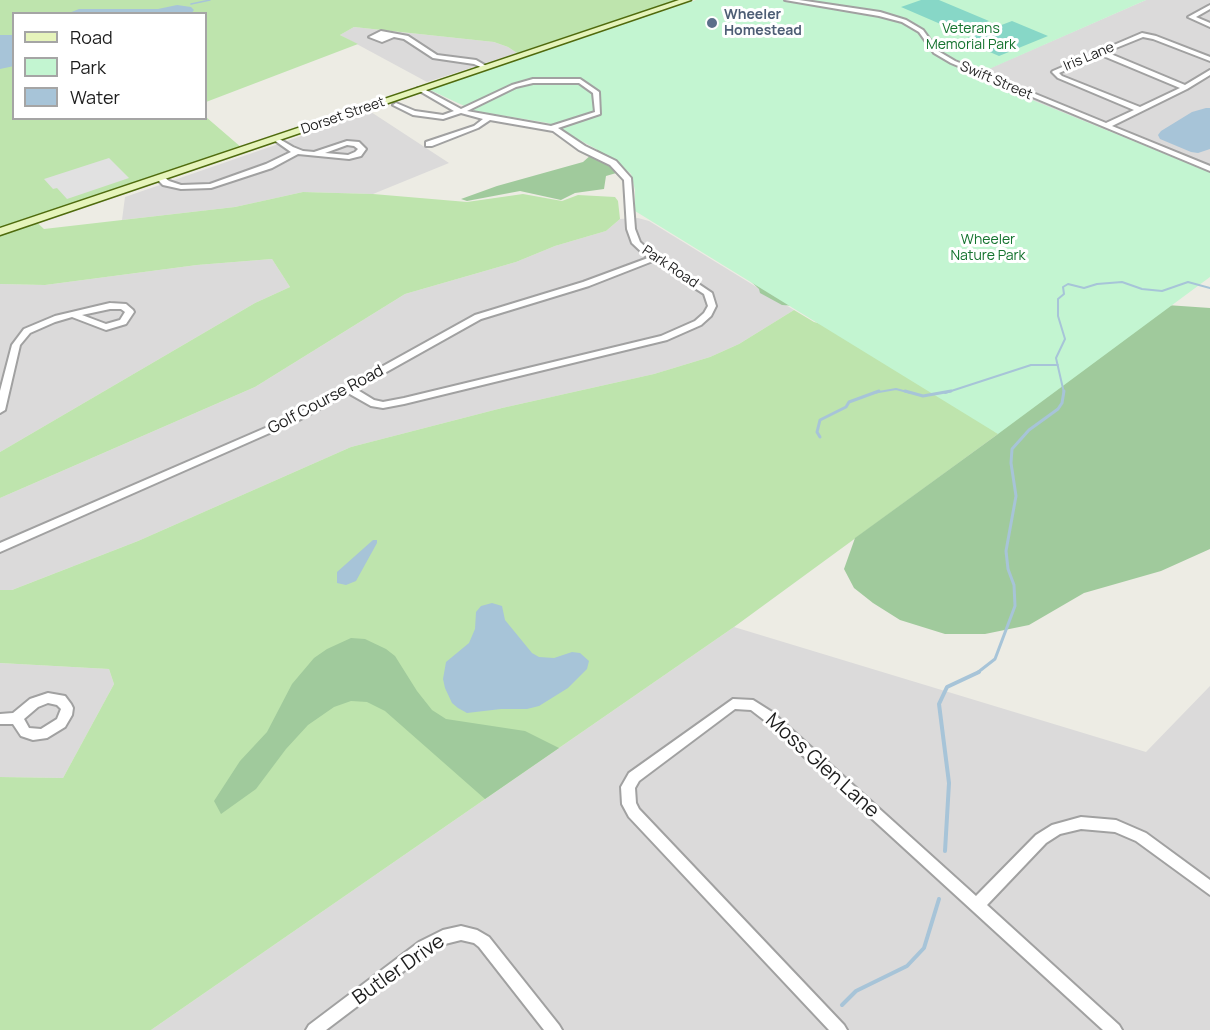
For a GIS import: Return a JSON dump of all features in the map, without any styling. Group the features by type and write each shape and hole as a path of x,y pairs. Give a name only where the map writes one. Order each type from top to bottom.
{"street":[{"name":"Dorset Street","path":"0,232 687,0"},
{"name":"Swift Street","path":"788,0 870,12 904,21 921,31 936,52 952,62 1210,169"},
{"path":"1210,7 1191,16 1210,25"},
{"path":"393,35 410,38 438,58 476,62 485,67"},
{"name":"Iris Lane","path":"1139,109 1055,74 1100,52 1145,35 1210,59"},
{"path":"1100,52 1185,88"},
{"path":"1104,126 1185,88 1210,72"},
{"path":"396,105 412,113 443,117 514,86 533,81 580,81 596,92 598,113 552,128"},
{"name":"Park Road","path":"349,390 365,401 389,404 643,344 684,330 708,314 712,306 712,300 704,290 639,247 632,234 629,184 623,172 609,161 582,148 566,135 552,128 487,119 461,111 420,89"},
{"path":"429,144 476,127 487,119"},
{"path":"276,139 296,152 349,157 358,154 362,149 356,144 347,144 316,153"},
{"path":"160,178 181,187 211,186 269,166 296,152"},
{"name":"Golf Course Road","path":"0,548 267,431 349,390 478,317 586,285 654,258"},
{"path":"0,410 14,351 22,336 39,324 74,315 117,305 126,307 130,312 123,322 106,327 74,315"},
{"name":"Moss Glen Lane","path":"839,1030 634,813 629,804 627,793 634,777 727,707 740,703 753,705 768,716 1114,1030"},
{"path":"0,719 16,718"},
{"path":"976,905 1041,839 1057,829 1081,823 1104,824 1135,834 1152,844 1210,888"},
{"name":"Butler Drive","path":"314,1030 424,947 443,937 461,933 477,937 491,949 554,1030"}],"shaded area":[{"path":"1146,0 1210,0 1210,172 972,76"},
{"path":"354,27 494,42 517,53 427,82 340,35"},
{"path":"371,112 449,163 373,194 303,192 235,207 122,220 125,197"},
{"path":"109,158 129,178 67,199 44,179"},
{"path":"638,218 649,221 794,310 739,344 710,357 654,374 502,408 351,447 138,541 12,590 0,590 0,498 255,387 405,294 516,262 555,246 606,231 620,219"},
{"path":"272,259 290,287 255,303 0,452 0,284 45,285 197,265"},
{"path":"734,627 1146,752 1210,686 1210,1030 151,1030"},
{"path":"0,663 109,669 114,684 63,778 0,777"}],"green space":[{"path":"0,0 676,0 517,53 494,42 354,27 340,35 358,44 207,102 207,12 12,12 12,120 207,120 207,118 242,148 31,217 44,229 235,207 303,192 373,194 467,202 523,194 562,201 578,195 615,197 618,201 620,219 606,231 555,246 516,262 405,294 255,387 0,498 0,452 255,303 290,287 272,259 197,265 45,285 0,284"},
{"name":"Wheeler Nature Park","path":"696,0 1146,0 973,76 1210,172 1210,277 998,434 635,211 635,190 631,174 611,157 548,123 475,111 430,90"},
{"path":"921,0 939,0 989,21 959,32 901,7"},
{"name":"Veterans Memorial Park","path":"1012,21 1048,36 999,56 962,40"},
{"path":"600,147 1152,304 1210,308 1210,549 1161,571 1084,593 1029,625 985,634 945,634 900,620 873,603 854,588 844,569 855,538 998,434 993,428 796,306 782,305 760,293 759,289 630,169 606,176 604,189 575,193 561,200 520,191 467,201 461,199 497,186 583,162"},
{"path":"794,310 814,322 869,336 998,434 734,627 151,1030 0,1030 0,777 63,778 114,684 109,669 0,663 0,590 12,590 138,541 351,447 502,408 654,374 710,357 739,344"},
{"path":"351,638 365,639 395,656 432,710 446,719 525,731 559,748 485,799 385,711 367,702 351,701 334,707 308,725 286,749 256,789 221,814 214,801 240,761 267,732 292,684 314,658"}],"water":[{"path":"177,5 191,7 194,10 192,12 72,12 79,9 158,9"},
{"path":"0,35 12,35 12,66 0,69"},
{"path":"1210,108 1210,149 1198,153 1191,152 1160,139 1158,135 1161,131 1192,112"},
{"path":"373,540 377,540 377,543 356,581 346,585 337,583 337,572"},
{"path":"492,603 502,606 505,620 532,653 539,657 554,658 572,652 580,653 589,661 587,669 568,688 539,706 527,709 467,713 458,708 452,703 445,688 443,679 446,662 469,643 475,629 476,612 481,606"}],"waterway":[{"path":"191,4 210,0"},
{"path":"1058,365 1056,358 1065,339 1058,316 1058,299 1064,294 1063,287 1068,284 1084,288 1097,284 1122,282 1142,289 1162,291 1188,282 1210,288"},
{"path":"945,393 1031,365 1058,365"},
{"path":"1058,365 1064,392"},
{"path":"874,393 896,389 911,393"},
{"path":"874,393 879,391"},
{"path":"905,391 923,396 951,391"},
{"path":"977,673 995,659 1015,606 1014,585 1008,569 1006,551 1016,496 1011,463 1012,449 1029,430 1058,409 1062,403 1064,392"},
{"path":"820,437 817,432 820,420 846,407 849,402 874,393"},
{"path":"945,851 949,783 939,704 947,687 977,673"},
{"path":"842,1005 856,991 907,966 924,948 939,899"}],"place":[{"name":"Wheeler Homestead","path":"712,23"}]}
